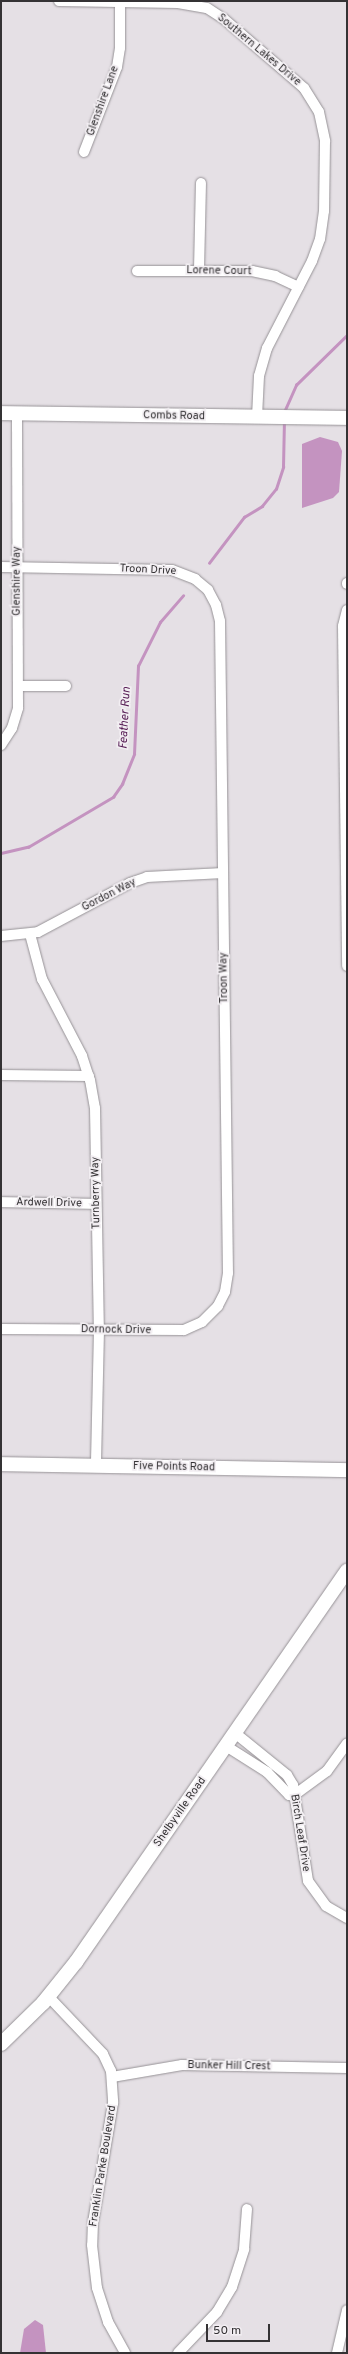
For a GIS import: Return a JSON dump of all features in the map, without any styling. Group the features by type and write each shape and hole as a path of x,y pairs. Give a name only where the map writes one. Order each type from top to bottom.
{"street":[{"name":"Southern Lakes Drive","path":"59,1 186,3 207,8 221,16 304,88 314,102 322,119 325,141 323,223 312,261 263,360 258,384 257,417"},
{"name":"Glenshire Lane","path":"84,152 116,67 120,48 120,1"},
{"path":"199,270 200,183"},
{"name":"Lorene Court","path":"137,271 199,270 260,273 299,287"},
{"name":"Combs Road","path":"1,413 347,418"},
{"name":"Glenshire Way","path":"1,745 16,716 18,686 17,414"},
{"name":"Troon Drive","path":"1,567 164,569 184,573 204,587 216,605 220,621 221,653"},
{"path":"347,610 343,626 347,966"},
{"name":"Troon Way","path":"220,1303 227,1284 228,1273 221,653"},
{"path":"18,686 66,686"},
{"name":"Gordon Way","path":"1,936 30,934 49,927 138,880 163,874 223,873"},
{"name":"Turnberry Way","path":"30,934 42,980 76,1044 89,1076 95,1108 99,1330 96,1466"},
{"path":"1,1075 89,1076"},
{"name":"Ardwell Drive","path":"1,1202 96,1204"},
{"name":"Dornock Drive","path":"1,1329 184,1330 202,1322 220,1303"},
{"name":"Five Points Road","path":"1,1464 347,1470"},
{"name":"Shelbyville Road","path":"1,2044 48,1996 83,1952 347,1571"},
{"name":"Birch Leaf Drive","path":"235,1733 287,1775 293,1785 291,1795 308,1881 326,1906 347,1918"},
{"path":"291,1795 327,1771 347,1743"},
{"name":"Birch Leaf Drive","path":"226,1746 267,1772 291,1795"},
{"name":"Franklin Parke Boulevard","path":"48,1996 103,2054 112,2077 113,2103 93,2222 92,2245 99,2295 108,2322 125,2353"},
{"name":"Bunker Hill Crest","path":"112,2077 182,2065 347,2068"},
{"path":"178,2353 212,2319 232,2287 244,2249 246,2209"},
{"path":"337,2353 347,2310"}],"shaded area":[{"path":"320,437 338,442 342,451 339,492 333,498 302,508 302,444"},
{"path":"35,2320 43,2325 46,2353 20,2353 24,2329"}],"waterway":[{"name":"Feather Run","path":"284,412 296,385 347,335"},
{"name":"Feather Run","path":"209,563 244,517 262,506 276,489 283,467 284,421"},
{"name":"Feather Run","path":"1,853 28,847 113,797 122,784 134,754 138,666 160,622 183,596"}]}
